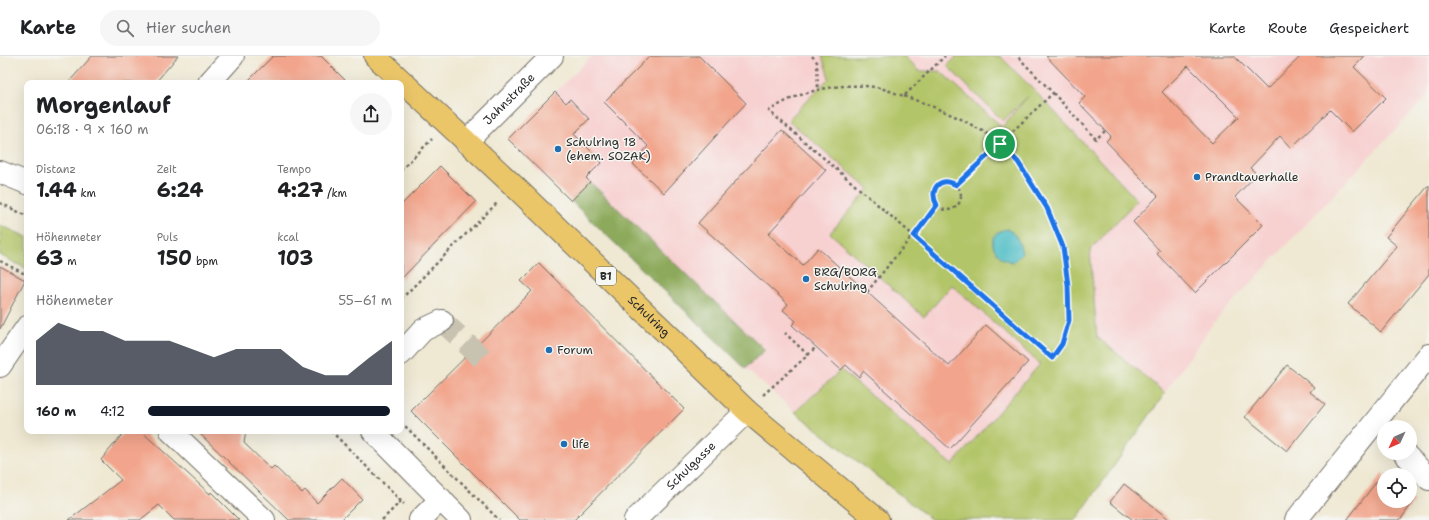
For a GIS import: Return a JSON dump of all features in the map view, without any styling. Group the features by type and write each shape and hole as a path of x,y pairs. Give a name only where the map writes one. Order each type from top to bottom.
{"main road":[{"name":"Schulring","path":"375,56 400,80"},
{"name":"Schulring","path":"404,83 514,186 746,411 878,520"}],"street":[{"path":"212,80 233,56"},
{"name":"Jahnstraße","path":"466,142 552,56"},
{"path":"0,172 24,182"},
{"path":"404,351 423,330 442,321"},
{"path":"0,366 24,336"},
{"path":"1384,420 1429,355"},
{"name":"Schulgasse","path":"635,520 746,411"},
{"path":"1296,520 1377,430"},
{"path":"174,434 264,520"},
{"path":"376,434 460,520"},
{"path":"1411,460 1429,478"},
{"path":"420,520 440,499"}],"path":[{"path":"812,56 817,62 818,89"},
{"path":"904,96 945,56"},
{"path":"1017,56 1096,139 1105,130"},
{"path":"850,86 875,87 904,96 961,119 993,137 1018,162 1047,208 1063,247 1068,285 1069,320 1062,344 1052,358 769,111 783,102 818,89 850,86"},
{"path":"956,185 1053,93"},
{"path":"404,167 447,124"},
{"path":"948,182 956,185 961,192 962,197 958,206 950,210 945,210 937,205 934,201 934,192 939,184 948,182"},
{"path":"404,296 514,186"},
{"path":"0,203 24,215"},
{"path":"867,292 914,236 937,205"},
{"path":"0,261 24,273"},
{"path":"785,332 808,355"},
{"path":"746,411 816,347"},
{"path":"404,425 499,520"},
{"path":"334,434 420,520"},
{"path":"382,520 401,501"}],"shaded area":[{"path":"592,56 1429,56 1429,94 1214,322 1076,520 932,520 795,412 745,368 546,176 544,178 533,166 534,165 508,139"}],"green space":[{"path":"822,56 904,56 919,71 940,71 1002,127 1028,96 1003,121 947,66 957,56 1000,56 1137,200 1090,250 1097,337 1165,393 1076,520 932,520 795,412 841,370 952,465 1040,364 952,285 924,317 830,233 869,189 788,120 829,78"},
{"path":"590,182 765,350 745,368 571,201"},
{"path":"0,225 24,236 24,267 0,255"}],"water":[{"path":"1007,229 1018,239 1022,253 1013,262 1005,260 1001,257 997,253 993,244 994,236 997,233"}],"building":[{"path":"92,56 178,56 158,80 71,80"},
{"path":"273,56 321,56 345,80 249,80"},
{"path":"650,56 699,56 746,103 664,193 633,164 648,146 604,102"},
{"name":"Prandtauerhalle","path":"1046,56 1234,56 1267,89 1301,56 1365,56 1354,67 1386,98 1352,132 1330,110 1291,148 1280,136 1250,168 1257,174 1235,197 1263,225 1195,293 1157,254 1160,251 1133,222 1158,196 1106,141 1111,136 1079,103 1085,97","holes":["1188,66 1239,117 1212,143 1162,92"]},
{"path":"555,92 566,103 570,99 589,119 574,134 602,162 586,178 590,182 571,201 508,139"},
{"name":"BRG/BORG Schulring","path":"782,130 826,170 768,234 803,265 818,248 949,366 986,325 1028,362 950,449 863,371 859,377 846,365 841,370 792,325 796,321 783,310 788,304 698,223"},
{"path":"440,166 476,202 404,276 404,202"},
{"path":"1429,185 1429,274 1381,332 1348,304 1397,246 1386,237"},
{"name":"Forum","path":"539,263 684,409 574,520 520,520 411,411 532,291 521,281"},
{"path":"0,266 24,279 24,282 0,329"},
{"path":"1287,365 1314,387 1310,392 1325,404 1287,451 1245,417"},
{"path":"123,434 144,434 210,494 211,492 239,520 174,520 159,505 140,520 69,520 121,480 101,460"},
{"path":"200,434 246,434 244,443 271,469 274,466 302,493 305,490 317,503 342,478 362,499 341,520 289,520"},
{"path":"1377,481 1377,508 1409,508 1400,520 1347,520"},
{"path":"1124,484 1170,520 1133,520 1110,502"}],"tunnel":[{"path":"442,321 482,358"}],"place":[{"name":"Schulring 18 (ehem. SOZAK)","path":"558,149"},
{"name":"Prandtauerhalle","path":"1197,177"},
{"name":"BRG/BORG Schulring","path":"806,279"},
{"name":"Forum","path":"549,350"},
{"name":"life","path":"564,444"}],"route":[{"path":"1000,144 1018,162 1047,208 1063,247 1068,285 1069,320 1062,344 1052,358 914,236 937,205 934,201 934,192 939,184 948,182 956,185 1000,144"}]}
